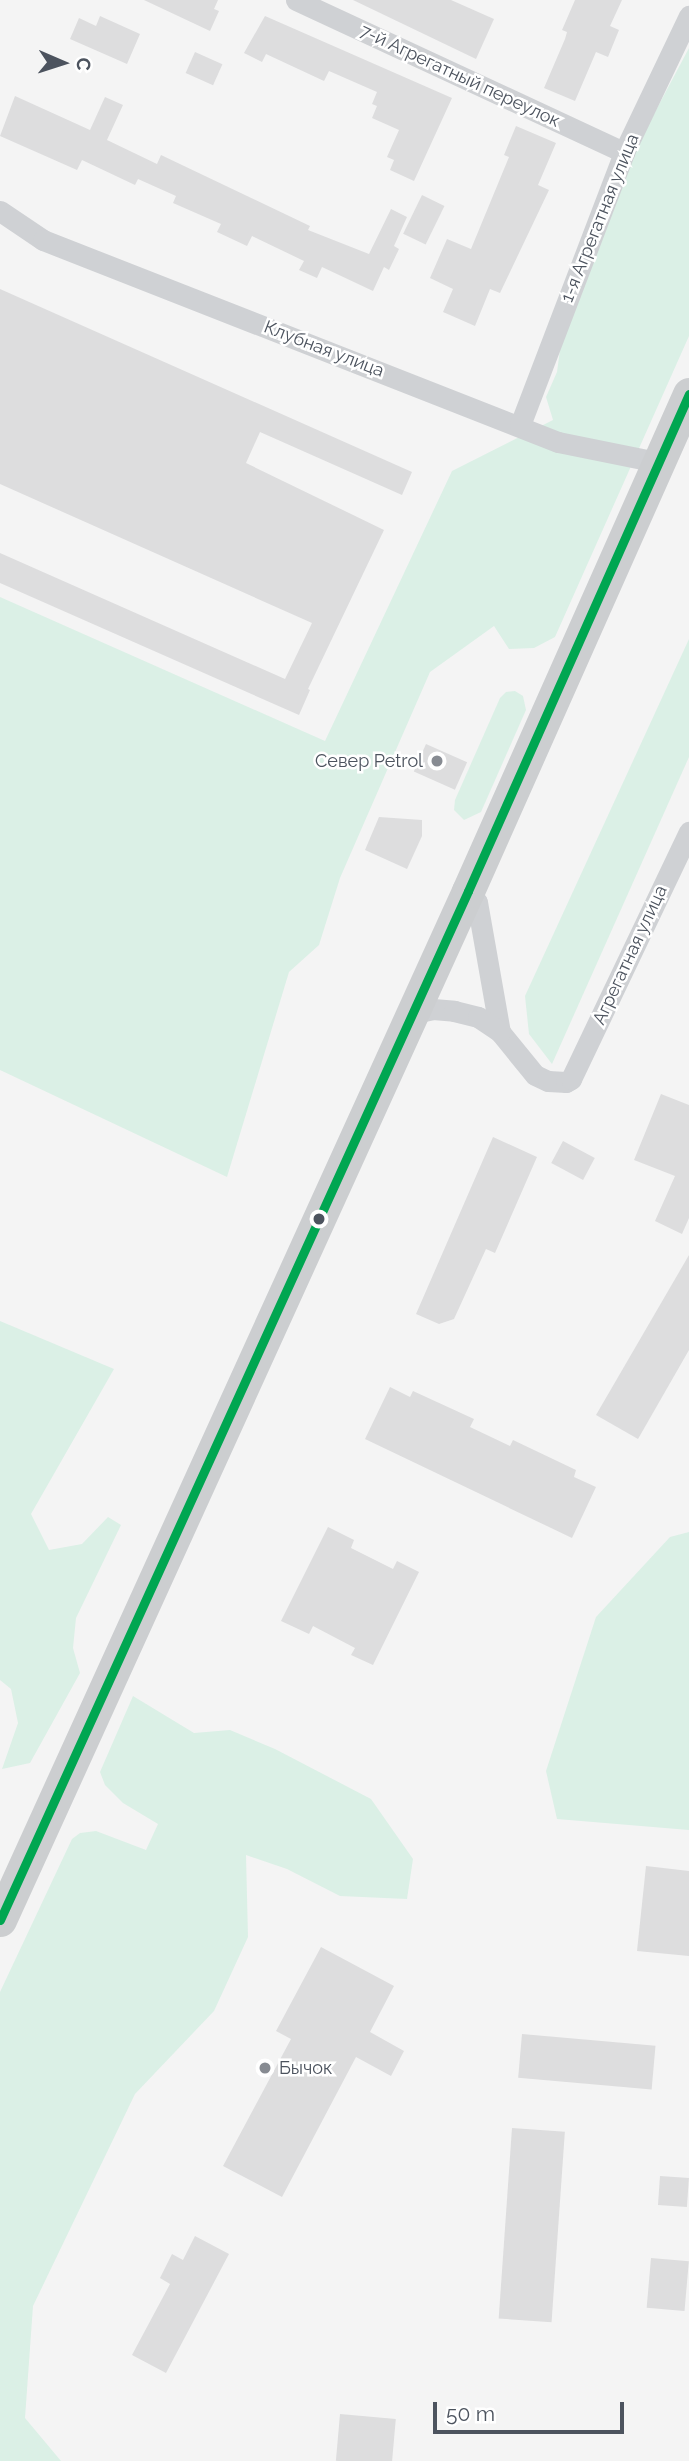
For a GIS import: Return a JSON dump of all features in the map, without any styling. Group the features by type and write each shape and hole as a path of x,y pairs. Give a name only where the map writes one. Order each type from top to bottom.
{"main road":[{"path":"0,1920 468,891 689,394"}],"street":[{"name":"7-й Агрегатный переулок","path":"296,0 624,152"},
{"name":"1-я Агрегатная улица","path":"520,425 624,152 689,16"},
{"name":"Клубная улица","path":"0,211 43,240 558,442 657,462"},
{"name":"Агрегатная улица","path":"500,1032 535,1075 548,1081 566,1082 571,1079 689,832"},
{"path":"468,891 477,902 500,1032"},
{"path":"410,1014 433,1009 454,1011 478,1017 500,1032"}],"green space":[{"path":"689,48 689,336 555,637 534,648 509,649 494,626 430,672 340,878 319,945 289,972 227,1177 0,1070 0,597 325,741 452,471 553,420 546,397 557,372 562,335 629,161"},
{"path":"689,639 689,757 552,1064 529,1034 525,996"},
{"path":"515,691 523,696 526,710 481,812 464,820 454,810 455,800 500,698 506,692"},
{"path":"0,1321 114,1369 31,1514 49,1550 82,1544 108,1517 121,1525 76,1618 73,1648 80,1673 30,1763 2,1769 18,1723 11,1689 0,1680"},
{"path":"689,1532 689,1830 557,1819 546,1771 596,1617 670,1537"},
{"path":"133,1696 194,1733 230,1730 275,1749 371,1799 413,1859 407,1899 340,1896 287,1869 246,1855 248,1937 214,2011 135,2094 33,2306 25,2418 61,2461 0,2461 0,1992 72,1839 80,1833 96,1831 146,1850 158,1824 123,1803 105,1785 100,1772"}],"building":[{"path":"144,0 218,0 214,9 219,11 210,31"},
{"path":"353,0 451,0 494,19 476,59"},
{"path":"575,0 622,0 610,26 619,30 608,57 596,52 575,101 544,88 565,39 567,32 562,30"},
{"path":"100,16 140,34 127,64 70,39 79,18 96,26"},
{"path":"265,16 452,98 414,181 390,170 394,160 387,157 399,130 372,118 377,106 372,104 377,92 329,71 324,81 266,54 262,62 244,53"},
{"path":"195,52 222,64 213,85 186,73"},
{"path":"15,96 90,130 105,97 123,105 107,140 157,164 161,155 310,226 308,230 369,254 391,209 407,217 394,246 399,249 389,270 384,267 373,291 322,267 317,278 299,270 304,261 252,236 247,246 217,232 221,224 173,203 176,196 138,179 135,185 82,160 77,170 0,136"},
{"path":"516,126 556,143 538,185 549,190 500,293 490,289 475,326 443,312 453,289 430,278 447,239 471,249 509,157 504,155"},
{"path":"422,195 444,206 426,245 403,234"},
{"path":"0,289 412,472 402,495 260,432 246,463 384,530 308,689 310,690 299,715 0,583 0,553 285,679 312,623 0,484"},
{"path":"426,744 467,762 455,790 414,771"},
{"path":"379,817 422,820 422,836 407,869 365,850"},
{"path":"661,1094 689,1105 689,1218 682,1234 655,1221 675,1176 634,1160"},
{"path":"493,1137 537,1157 495,1253 486,1249 454,1319 439,1324 416,1314"},
{"path":"563,1141 595,1158 583,1180 551,1163"},
{"path":"689,1255 689,1350 638,1439 596,1415"},
{"path":"390,1387 410,1397 413,1391 474,1419 470,1427 510,1446 513,1440 576,1470 574,1477 596,1487 572,1538 365,1439"},
{"path":"328,1527 354,1540 351,1548 393,1569 397,1561 419,1572 373,1665 351,1655 355,1648 313,1626 309,1634 281,1621"},
{"path":"646,1866 689,1871 689,1956 637,1951"},
{"path":"321,1947 394,1986 370,2032 404,2051 391,2076 356,2057 282,2197 223,2166 291,2039 276,2031"},
{"path":"522,2034 655,2046 652,2090 518,2078"},
{"path":"512,2128 565,2132 552,2322 499,2319"},
{"path":"660,2176 689,2178 687,2207 658,2205"},
{"path":"195,2236 229,2254 166,2373 132,2355 170,2284 160,2278 172,2254 183,2260"},
{"path":"651,2258 689,2261 684,2311 647,2308"},
{"path":"340,2414 396,2419 392,2461 336,2461"}],"transit line":[{"path":"0,1920 468,891 689,394"}],"place":[{"name":"Север Petrol","path":"437,761"},
{"name":"Бычок","path":"265,2068"}]}
